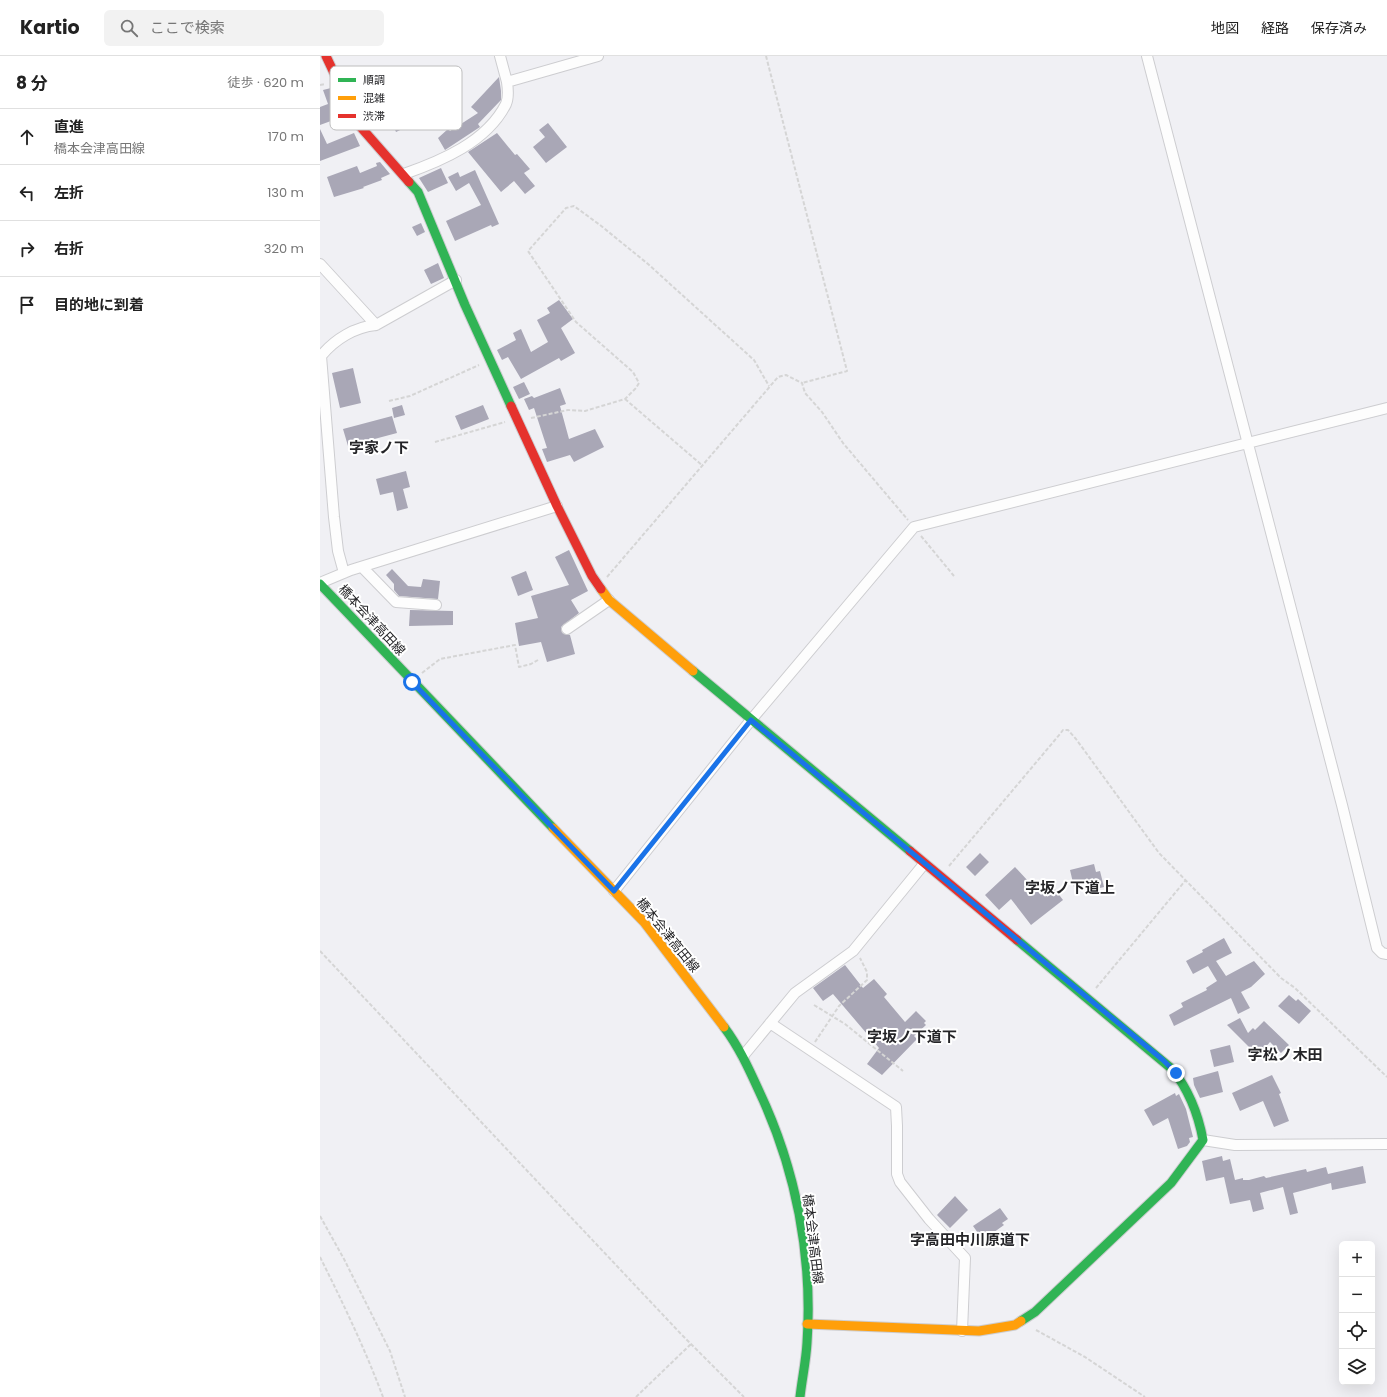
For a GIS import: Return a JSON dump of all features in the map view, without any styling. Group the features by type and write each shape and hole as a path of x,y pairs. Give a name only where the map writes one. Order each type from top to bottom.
{"street":[{"path":"326,56 331,66"},
{"path":"404,174 454,154 483,132 494,121 506,103 508,82 500,56"},
{"path":"508,82 598,56"},
{"path":"1147,56 1342,804 1377,948 1382,953 1387,954"},
{"path":"364,130 404,174 418,192 466,305 557,506 592,576 609,600 924,864 941,876 1163,1060 1187,1087 1195,1107 1203,1140"},
{"path":"320,264 376,325"},
{"path":"344,573 338,551 334,517 321,356 337,339 366,326 376,325 456,280"},
{"path":"614,891 751,720 914,527 1387,408"},
{"path":"320,583 362,566 557,506"},
{"path":"362,566 396,602 436,605"},
{"name":"橋本会津高田線","path":"320,583 412,682 644,922 726,1030 743,1056 771,1116 790,1170 800,1217 806,1263 808,1324 800,1397"},
{"path":"567,629 609,600"},
{"path":"743,1056 795,993 855,948 924,864"},
{"path":"770,1023 896,1107 897,1174 900,1182 929,1219 965,1258 962,1331"},
{"path":"1203,1140 1234,1145 1387,1144"},
{"path":"808,1324 962,1331 994,1329 1015,1325 1036,1312 1171,1183 1203,1140"}],"path":[{"path":"599,587 778,377 786,375 802,383 847,371 766,56"},
{"path":"435,442 518,418 533,418 568,410 585,410 625,399 639,383 637,376 576,322 528,251 566,208 574,206 648,264 754,360 769,386"},
{"path":"389,401 410,396 491,360"},
{"path":"802,383 805,393 822,412 843,443 954,576"},
{"path":"625,399 702,466"},
{"path":"412,682 440,659 515,645 519,666 531,664 538,660"},
{"path":"941,876 1063,730 1068,730 1159,853 1281,978 1294,988 1387,1077"},
{"path":"1088,998 1185,881"},
{"path":"810,1050 839,1006 867,980 867,972 855,948"},
{"path":"320,951 691,1344 744,1397"},
{"path":"814,1005 846,1024 903,1071"},
{"path":"320,1216 344,1259 390,1351 406,1397"},
{"path":"320,1257 349,1313 383,1397"},
{"path":"1036,1330 1085,1357 1145,1397"},
{"path":"636,1397 691,1344"}],"building":[{"path":"499,77 501,100 478,124 480,127 445,150 438,138 447,130 462,130 462,123 478,113 471,107"},
{"path":"330,88 330,121 320,125 320,107 328,104 323,90"},
{"path":"548,123 567,147 546,163 533,147 545,137 539,130"},
{"path":"320,129 327,144 354,133 360,146 320,161"},
{"path":"497,133 515,155 517,154 530,169 524,173 535,186 525,194 514,181 501,192 468,152"},
{"path":"380,162 390,174 381,178 382,180 363,187 364,188 334,197 327,177 357,166 360,173 377,166 376,163"},
{"path":"441,168 448,183 428,192 419,178"},
{"path":"475,170 499,224 492,227 491,225 455,241 446,221 481,205 469,183 456,191 448,177 458,172 460,177"},
{"path":"421,223 425,232 417,236 412,227"},
{"path":"438,263 444,278 431,284 424,270"},
{"path":"559,300 573,319 561,328 575,353 561,361 559,358 521,379 508,357 502,360 497,350 516,340 513,333 521,329 531,352 548,342 537,320 550,313 547,308"},
{"path":"353,368 361,403 340,408 332,373"},
{"path":"524,382 530,394 519,399 513,387"},
{"path":"560,388 566,404 560,406 569,439 595,429 604,447 574,462 570,455 547,462 542,449 547,448 534,408 529,410 524,399 532,396 534,398"},
{"path":"402,405 405,415 394,418 392,408"},
{"path":"483,405 489,419 461,430 455,416"},
{"path":"392,416 397,433 348,446 343,429"},
{"path":"406,471 410,487 403,489 408,508 397,511 393,492 380,495 376,479"},
{"path":"569,550 588,591 571,600 579,613 561,627 562,633 570,635 575,654 547,662 541,642 519,646 515,623 538,618 531,596 569,585 555,557"},
{"path":"392,569 408,586 421,587 423,579 440,581 438,599 399,596 394,590 394,584 386,575"},
{"path":"526,571 533,590 518,596 511,577"},
{"path":"410,610 453,611 453,625 409,626"},
{"path":"980,853 989,862 975,876 966,867"},
{"path":"1094,864 1096,872 1100,871 1104,887 1092,890 1090,883 1074,887 1070,870"},
{"path":"1015,867 1041,895 1044,893 1046,895 1054,888 1063,900 1031,925 1011,899 999,910 985,895"},
{"path":"1224,938 1232,953 1216,961 1226,976 1254,961 1265,974 1251,987 1241,992 1250,1008 1238,1014 1231,998 1174,1026 1169,1015 1183,1007 1181,1003 1207,990 1206,988 1217,981 1208,966 1193,974 1186,961"},
{"path":"845,965 863,988 874,979 887,994 884,997 905,1022 916,1011 926,1021 924,1023 926,1025 914,1036 917,1039 882,1075 867,1064 879,1048 833,994 823,1001 813,988"},
{"path":"1289,995 1296,1001 1298,999 1311,1011 1299,1024 1278,1006"},
{"path":"1240,1018 1248,1033 1253,1028 1255,1030 1264,1021 1289,1045 1281,1053 1270,1042 1258,1056 1227,1025"},
{"path":"1230,1045 1234,1062 1214,1067 1210,1050"},
{"path":"1218,1071 1223,1092 1200,1098 1194,1085 1193,1078"},
{"path":"1272,1075 1281,1093 1279,1094 1289,1121 1274,1127 1263,1101 1240,1111 1232,1093"},
{"path":"1175,1093 1176,1096 1179,1094 1186,1109 1193,1137 1189,1138 1190,1142 1187,1146 1178,1149 1168,1118 1153,1126 1144,1110"},
{"path":"1222,1156 1223,1161 1230,1159 1235,1180 1243,1178 1243,1180 1249,1180 1264,1176 1266,1178 1306,1169 1307,1172 1326,1167 1328,1174 1363,1166 1366,1183 1332,1190 1331,1183 1293,1193 1298,1213 1290,1215 1283,1187 1260,1193 1264,1209 1253,1212 1250,1200 1230,1204 1224,1177 1206,1181 1202,1161"},
{"path":"955,1196 968,1210 950,1228 937,1215"},
{"path":"1000,1208 1008,1219 1002,1223 1004,1225 983,1240 973,1226"}],"traffic: fast":[{"path":"409,182 418,192 465,305 511,406"},
{"path":"320,584 553,828"},
{"path":"693,671 910,851"},
{"path":"1017,940 1172,1069 1192,1102 1203,1140 1171,1183 1035,1312 1021,1321"},
{"path":"724,1027 743,1058 772,1121 783,1151 799,1214 807,1278 808,1311 806,1350 800,1397"}],"traffic: slow":[{"path":"601,589 609,600 693,671"},
{"path":"553,828 644,922 724,1027"},
{"path":"807,1324 979,1331 1015,1325 1021,1321"}],"traffic: jam":[{"path":"326,56 331,66"},
{"path":"363,130 409,182"},
{"path":"511,406 557,506 592,576 601,589"},
{"path":"910,851 1017,940"}],"district":[{"name":"字家ノ下","path":"379,447"},
{"name":"字坂ノ下道上","path":"1070,887"},
{"name":"字坂ノ下道下","path":"912,1036"},
{"name":"字松ノ木田","path":"1285,1054"},
{"name":"字高田中川原道下","path":"970,1239"}],"route":[{"path":"412,682 614,891 751,720 1163,1060 1176,1073"}]}
